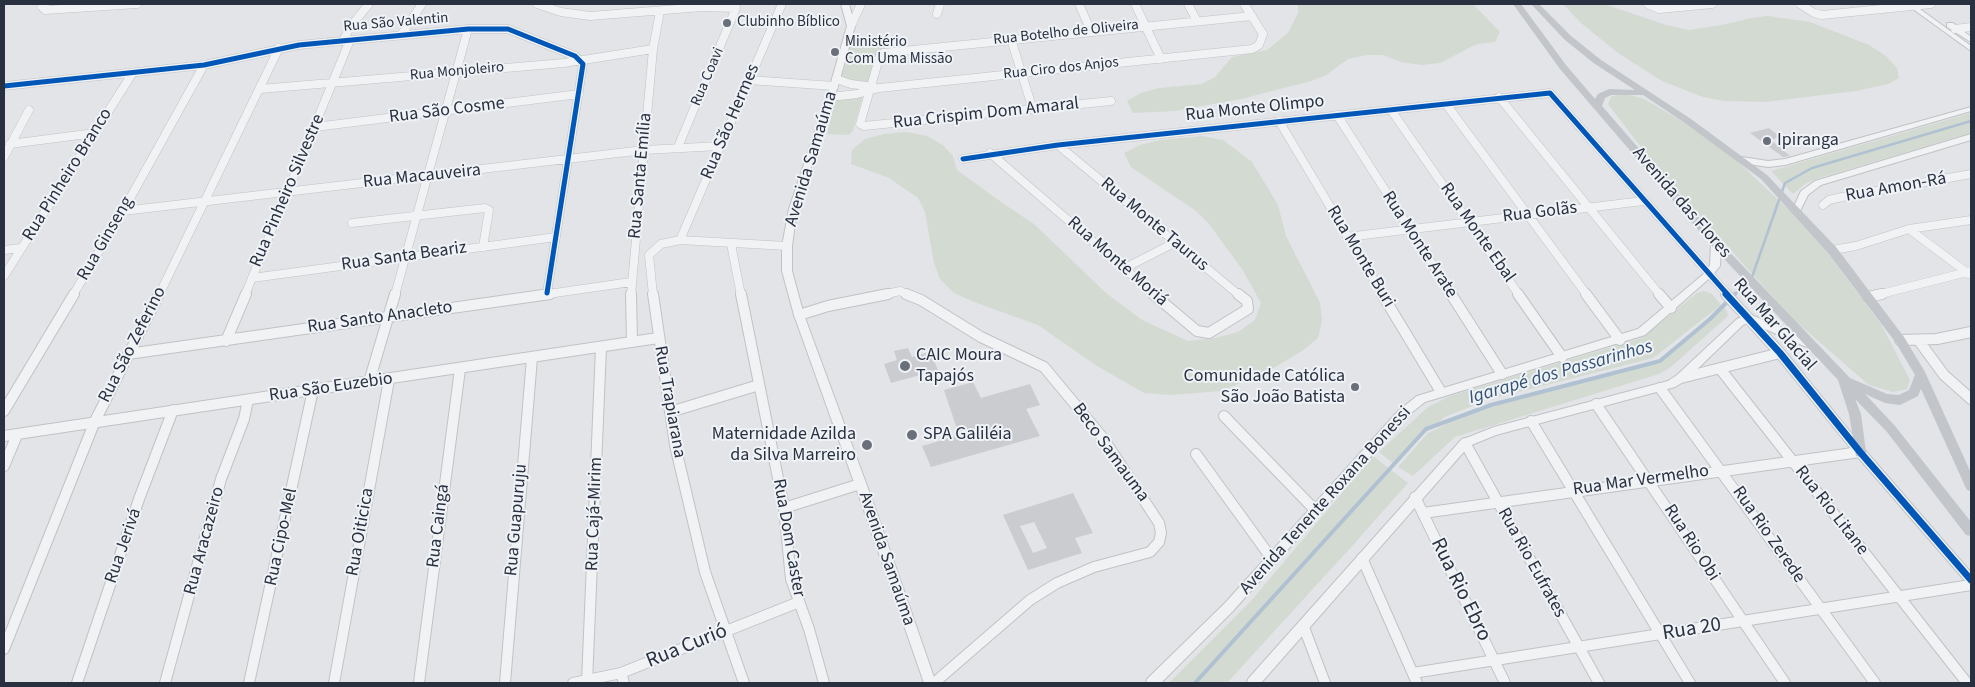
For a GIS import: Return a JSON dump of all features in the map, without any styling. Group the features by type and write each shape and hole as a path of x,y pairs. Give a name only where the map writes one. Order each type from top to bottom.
{"main road":[{"name":"Avenida das Flores","path":"1517,4 1550,52 1597,107 1732,262 1910,452 1971,532"},
{"path":"1535,4 1568,38 1742,160 1764,178 1832,250 1900,340 1921,375 1971,486"},
{"path":"1597,107 1601,96 1612,91 1646,94"},
{"path":"1842,378 1885,398 1900,400 1914,393 1921,375"},
{"path":"1842,378 1855,414 1860,452"}],"street":[{"path":"44,6 137,4"},
{"name":"Rua Pinheiro Silvestre","path":"226,341 316,127 333,83 350,27 369,4"},
{"path":"401,36 422,4"},
{"path":"537,4 561,12 590,16 660,11"},
{"name":"Rua São Hermes","path":"680,240 782,4"},
{"path":"845,4 851,26"},
{"path":"851,26 861,4"},
{"path":"937,14 940,4"},
{"path":"1079,4 1091,31"},
{"path":"1135,4 1161,59"},
{"path":"1188,4 1197,21"},
{"path":"1244,4 1252,16"},
{"path":"1648,4 1659,9 1712,4"},
{"path":"1800,4 1818,14 1931,4"},
{"path":"1915,4 1971,40"},
{"path":"1915,4 1971,49"},
{"name":"Rua Coavi","path":"660,11 735,6 737,10 678,147"},
{"name":"Rua Santa Emília","path":"632,342 631,282 653,50 660,11"},
{"name":"Rua Botelho de Oliveira","path":"870,89 881,54 1146,25 1252,16"},
{"name":"Rua Ciro dos Anjos","path":"830,97 849,95 870,89 1252,50 1259,45 1263,38 1252,16"},
{"name":"Avenida Samaúma","path":"851,26 835,82 793,209 787,246 787,271 799,315 930,683"},
{"path":"1955,29 1971,27"},
{"path":"369,382 429,176 468,29"},
{"name":"Rua São Valentin","path":"4,86 204,65 279,48 468,29 508,29 581,59"},
{"path":"1011,39 1033,110"},
{"name":"Rua São Zeferino","path":"4,649 95,421 206,201 279,48"},
{"name":"Rua Monjoleiro","path":"260,90 581,59 653,50"},
{"path":"547,293 579,94 583,64 581,59"},
{"name":"Rua Ginseng","path":"4,411 123,211 204,65"},
{"name":"Rua Pinheiro Branco","path":"4,276 132,74"},
{"path":"750,80 835,82 870,89"},
{"path":"849,95 851,84"},
{"name":"Rua Crispim Dom Amaral","path":"870,89 861,126 1111,101"},
{"name":"Rua Monte Olimpo","path":"963,159 1058,145 1550,93"},
{"name":"Rua Mar Glacial","path":"1550,93 1780,353 1860,452 1971,580"},
{"name":"Rua São Cosme","path":"316,127 579,94"},
{"path":"1499,97 1671,308"},
{"path":"1446,104 1620,340"},
{"path":"1742,160 1768,164 1785,162 1971,109"},
{"path":"4,157 30,110"},
{"name":"Rua Monte Ebal","path":"1391,110 1562,357"},
{"name":"Rua Monte Arate","path":"1337,115 1502,374"},
{"name":"Rua Monte Buri","path":"1279,121 1441,392"},
{"path":"10,144 95,133"},
{"path":"1796,211 1804,193 1818,183 1971,138"},
{"name":"Rua Monte Taurus","path":"1058,145 1174,243 1247,301 1249,305"},
{"name":"Rua Macauveira","path":"123,211 644,150 720,146"},
{"name":"Rua Monte Moriá","path":"990,154 1176,313 1203,333 1230,322 1248,309 1249,305"},
{"name":"Rua Amon-Rá","path":"1823,205 1829,200 1851,195 1971,174"},
{"name":"Rua Golãs","path":"1347,237 1643,200"},
{"path":"352,223 488,208 483,247"},
{"path":"1832,250 1856,246 1908,230 1971,220"},
{"path":"1908,230 1969,273"},
{"name":"Rua Santa Beariz","path":"252,278 556,237"},
{"name":"Rua Trapiarana","path":"744,683 705,572 670,412 658,338 649,255 661,244 680,240 787,246"},
{"path":"1125,268 1174,243"},
{"name":"Rua Dom Caster","path":"731,244 784,508 791,579 824,683"},
{"path":"1709,274 1715,266 1716,244"},
{"path":"4,250 22,248"},
{"path":"1868,297 1969,273"},
{"name":"Avenida Tenente Roxana Bonessi","path":"1152,683 1229,607 1402,414 1420,399 1620,340 1641,332 1709,274"},
{"name":"Rua Santo Anacleto","path":"128,354 631,282"},
{"name":"Beco Samauma","path":"799,315 828,306 900,291 921,300 981,337 1044,367 1103,438 1159,523 1161,533 1158,542 1150,552 1094,567 1057,583 1030,600 934,683"},
{"path":"1681,378 1740,322 1749,318 1808,343"},
{"path":"1900,340 1919,341 1971,332"},
{"name":"Rua São Euzebio","path":"4,436 95,421 389,380 658,338"},
{"path":"1919,341 1944,375 1971,399"},
{"name":"Rua Cajá-Mirim","path":"588,682 601,347"},
{"path":"1253,683 1415,497 1465,443 1487,433 1660,388 1681,378 1720,370 1780,353"},
{"name":"Rua Guapuruju","path":"505,683 532,358"},
{"name":"Rua Caingá","path":"419,683 460,369"},
{"name":"Rua Rio Litane","path":"1720,370 1967,683"},
{"name":"Rua Oiticica","path":"334,683 389,380"},
{"path":"670,412 758,385"},
{"name":"Rua Rio Zerede","path":"1660,388 1721,470 1818,608 1875,683"},
{"name":"Rua Cipo-Mel","path":"249,683 313,390"},
{"name":"Rua Aracazeiro","path":"165,683 221,479 244,419 248,400"},
{"name":"Rua Rio Obi","path":"1596,404 1650,481 1785,683"},
{"name":"Rua Jerivá","path":"77,683 139,499 173,410"},
{"path":"1224,416 1316,511"},
{"path":"1531,421 1690,683"},
{"path":"4,466 17,435"},
{"name":"Rua Rio Eufrates","path":"1465,443 1599,683"},
{"name":"Rua Mar Vermelho","path":"1423,513 1574,490 1860,452"},
{"path":"1196,454 1272,559"},
{"path":"784,508 860,484"},
{"name":"Rua Rio Ebro","path":"1415,497 1505,683"},
{"path":"1362,558 1415,678"},
{"name":"Rua 20","path":"1415,678 1578,647 1971,585"},
{"name":"Rua Curió","path":"573,683 622,678 727,631 799,602"},
{"path":"1303,625 1325,683"}],"shaded area":[{"path":"1298,4 1473,4 1500,32 1495,42 1477,44 1440,63 1422,65 1401,62 1383,55 1366,55 1348,59 1326,75 1311,81 1241,99 1174,111 1133,113 1127,101 1141,93 1159,88 1202,84 1215,77 1232,57 1267,50 1288,33 1298,13"},
{"path":"1563,4 1604,4 1666,25 1689,30 1768,16 1810,22 1869,45 1886,56 1897,68 1899,78 1888,84 1856,91 1765,102 1724,101 1703,97 1662,81 1618,53 1581,23"},
{"path":"864,37 886,38 886,47 878,52 867,84 855,83 843,78 842,74 848,60 850,44"},
{"path":"863,95 853,130 849,135 827,134 835,102 842,98"},
{"path":"1630,95 1644,99 1687,124 1735,159 1789,210 1826,251 1881,324 1910,380 1907,389 1893,392 1869,385 1793,319 1661,173 1608,104 1611,97"},
{"path":"1971,113 1971,133 1819,178 1805,184 1793,194 1771,171"},
{"path":"906,132 927,136 943,145 953,156 957,170 1034,224 1106,293 1142,320 1188,341 1215,338 1238,332 1255,320 1261,303 1242,269 1209,224 1196,211 1131,167 1124,153 1140,145 1160,140 1202,136 1223,140 1252,162 1278,205 1286,236 1320,303 1322,320 1318,338 1302,351 1265,373 1221,391 1170,395 1144,393 1097,366 1038,325 954,293 940,279 934,263 925,212 918,198 889,178 851,164 852,150 865,139 884,134"},
{"path":"1704,291 1712,294 1721,305 1653,358 1487,400 1445,417 1420,437 1394,464 1379,452 1428,407 1450,396 1641,338 1697,293"},
{"path":"1722,305 1727,311 1728,316 1671,367 1659,374 1455,437 1413,476 1398,467 1428,433 1467,414 1569,384 1664,360"},
{"path":"1373,456 1408,483 1353,545 1227,683 1169,683 1251,601"}],"building":[{"name":"Ipiranga","path":"1769,128 1780,137 1771,140 1790,156 1783,157 1750,133"},
{"name":"CAIC Moura Tapajós","path":"908,348 912,357 930,352 938,370 891,383 884,364 897,360 894,351"},
{"path":"973,382 981,398 1030,384 1040,405 1026,409 1040,436 931,467 922,446 959,435 944,390"},
{"path":"1073,493 1093,533 1075,538 1082,553 1028,570 1003,515","holes":["1034,522 1047,548 1033,553 1020,526"]}],"waterway":[{"name":"Igarapé dos Passarinhos","path":"1195,683 1426,429 1491,405 1660,361 1710,319 1752,277 1785,183 1812,168 1971,121"}],"cycle path":[{"path":"4,86 204,65 299,45 468,29 508,29 575,56 583,64 547,293"},
{"path":"963,159 1058,145 1550,93 1643,201 1780,353 1860,452 1971,580"}],"place":[{"name":"Clubinho Bíblico","path":"727,23"},
{"name":"Ministério Com Uma Missão","path":"835,52"},
{"name":"Ipiranga","path":"1767,141"},
{"name":"CAIC Moura Tapajós","path":"905,366"},
{"name":"Comunidade Católica São João Batista","path":"1355,387"},
{"name":"SPA Galiléia","path":"912,435"},
{"name":"Maternidade Azilda da Silva Marreiro","path":"867,445"}]}
